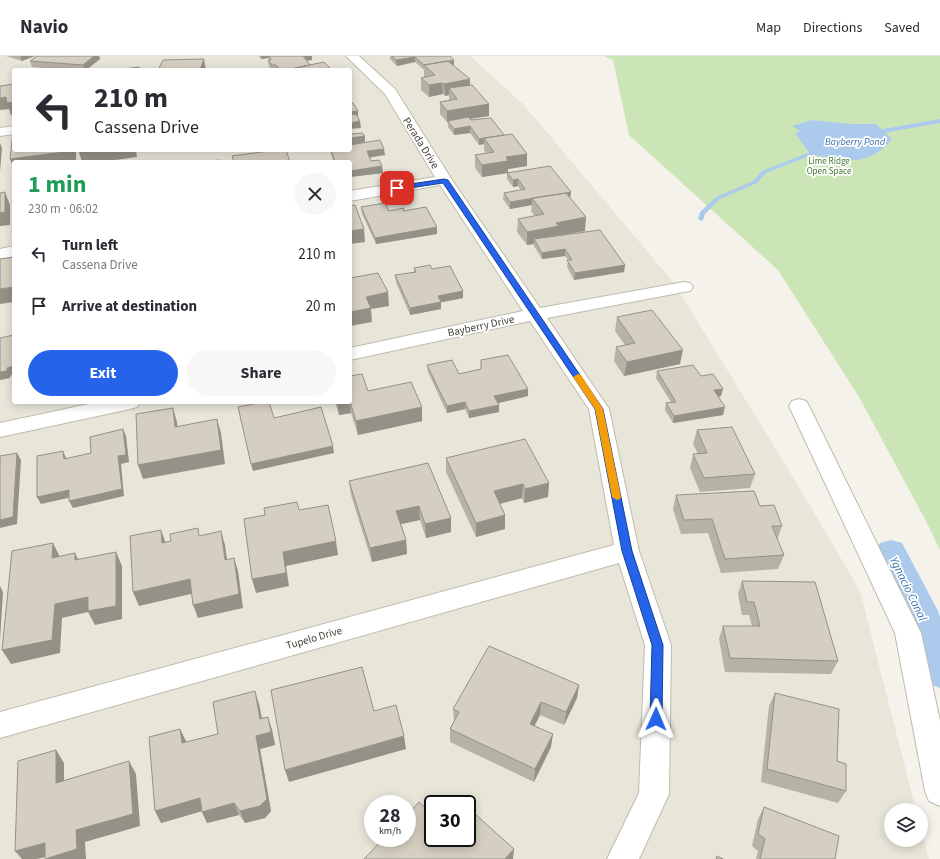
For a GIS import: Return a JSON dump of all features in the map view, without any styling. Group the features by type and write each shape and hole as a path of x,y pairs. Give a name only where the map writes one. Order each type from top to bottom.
{"street":[{"name":"Perada Drive","path":"352,56 390,92 444,180 599,409 627,551 658,645 654,794 622,859"},
{"path":"0,132 12,130"},
{"path":"352,196 444,180"},
{"path":"0,254 12,251"},
{"name":"Bayberry Drive","path":"352,354 536,314 684,287"},
{"path":"0,430 121,404"},
{"path":"799,406 908,633 940,791"},
{"name":"Tupelo Drive","path":"0,725 627,551"}],"shaded area":[{"path":"0,56 470,56 523,104 674,283 799,487 860,591 914,803 884,803 884,847 926,847 929,859 0,859"}],"green space":[{"name":"Lime Ridge Open Space","path":"604,56 940,56 940,550 859,397 778,270 629,135 613,60"}],"water":[{"name":"Bayberry Pond","path":"812,120 850,124 876,124 892,139 874,155 854,160 833,159 810,154 795,133 800,131 792,126"}],"building":[{"path":"37,56 94,56 83,65 30,61"},
{"path":"269,56 303,56 310,65 296,68 279,68 276,65 272,65 268,60 271,60"},
{"path":"392,56 450,56 454,60 424,65 415,57 396,60"},
{"path":"204,59 201,68 159,68 163,60"},
{"path":"448,61 470,79 429,85 421,78 435,75 424,65"},
{"path":"324,62 330,68 296,68"},
{"path":"12,84 12,102 7,103 6,97 0,98 0,86"},
{"path":"472,85 489,104 447,111 440,102 457,99 449,88"},
{"path":"352,103 353,103 358,111 352,112"},
{"path":"356,114 360,121 352,123 352,115"},
{"path":"468,117 471,120 491,118 504,135 479,139 470,126 454,129 448,121"},
{"path":"362,133 365,136 352,138 352,134"},
{"path":"512,134 527,154 506,157 508,161 482,165 475,155 494,152 484,138"},
{"path":"380,140 384,149 367,151 371,161 379,160 382,166 352,171 352,160 334,160 332,152 352,152 352,145"},
{"path":"12,141 12,152 64,152 10,159"},
{"path":"261,152 287,152 289,160 233,160 232,156"},
{"path":"550,166 571,192 510,202 504,193 525,189 518,179 513,180 507,173"},
{"path":"5,192 5,212 0,213 0,193"},
{"path":"566,193 586,217 556,223 559,226 527,232 518,219 544,214 532,198"},
{"path":"385,203 389,211 404,208 403,211 426,207 437,227 375,238 361,207"},
{"path":"355,205 364,229 352,231 352,206"},
{"path":"600,230 625,265 575,273 567,260 572,260 565,249 542,253 534,239"},
{"path":"12,257 12,287 0,289 0,259"},
{"path":"430,265 432,269 450,266 463,291 438,296 441,302 410,308 395,275 416,272 414,268"},
{"path":"378,273 388,292 366,297 371,308 352,312 352,278"},
{"path":"652,310 683,350 627,362 616,347 635,343 617,317"},
{"path":"12,335 12,367 7,368 7,371 0,372 0,338"},
{"path":"508,355 528,389 494,396 499,405 469,411 465,402 447,406 427,365 452,360 459,374 481,369 481,360"},
{"path":"693,365 701,376 713,374 723,389 714,390 725,407 674,416 666,403 676,402 657,371"},
{"path":"362,374 368,391 411,382 422,407 356,421 351,404 352,404 352,376"},
{"path":"253,404 270,404 274,418 321,407 333,446 251,464 238,407"},
{"path":"173,408 175,427 217,419 221,450 138,465 136,414"},
{"path":"732,427 755,474 704,478 693,454 707,453 697,430"},
{"path":"123,429 126,455 118,456 122,489 69,501 69,490 37,497 37,456 63,451 64,459 91,453 90,437"},
{"path":"525,439 549,483 525,489 523,484 494,491 505,515 476,523 446,458"},
{"path":"17,453 13,517 0,520 0,456"},
{"path":"428,463 451,518 425,524 419,506 396,511 406,540 370,548 349,481"},
{"path":"754,491 760,506 774,505 782,526 772,526 784,555 725,559 712,519 684,520 676,495"},
{"path":"297,502 299,510 328,505 336,541 283,552 286,573 252,579 244,519 265,515 264,508"},
{"path":"198,528 199,536 221,531 225,560 234,558 239,594 193,605 190,579 133,592 130,536 161,530 162,543 171,541 170,534"},
{"path":"53,543 52,558 75,553 75,560 116,552 116,606 88,611 88,597 55,604 52,640 2,650 12,551"},
{"path":"742,581 815,582 838,661 730,658 723,626 760,626 754,602 747,602"},
{"path":"489,646 579,685 566,712 541,702 530,724 553,734 535,769 450,729 459,712 453,709"},
{"path":"362,667 374,711 396,705 404,736 285,770 271,690"},
{"path":"255,691 260,719 268,717 271,732 256,736 267,799 260,806 240,811 234,803 202,812 200,798 155,811 149,737 180,729 182,743 218,734 213,702"},
{"path":"775,693 839,709 837,761 846,764 846,791 767,769"},
{"path":"56,750 56,783 129,761 133,814 76,830 77,849 45,859 45,843 15,851 18,761"},
{"path":"419,802 424,806 424,847 476,847 476,815 514,849 505,859 364,859 375,847 416,847 416,805"},
{"path":"764,807 839,836 835,859 760,859 765,839 758,834"},
{"path":"717,856 723,859 716,859"}],"waterway":[{"path":"883,131 940,121"},
{"path":"701,219 702,213 718,198 755,182 764,172 810,154"},
{"name":"Ygnacio Canal","path":"891,552 921,611 940,672"}],"slow traffic":[{"path":"578,377 599,409 617,497"}],"route":[{"path":"397,188 444,180 599,409 627,551 658,645 656,719"}]}
